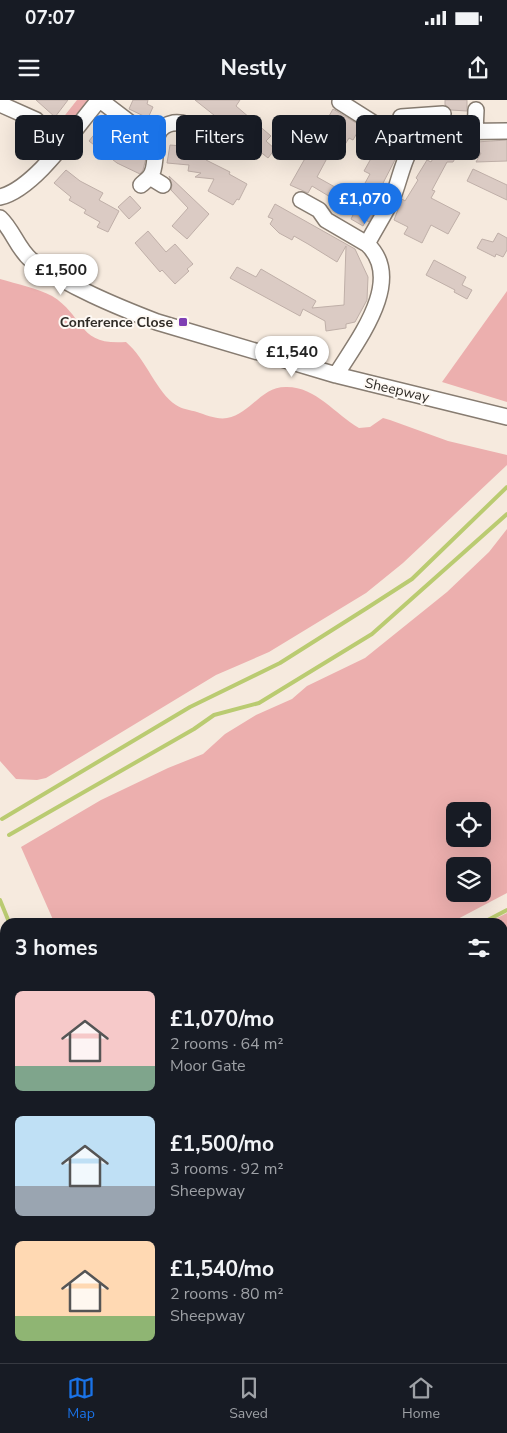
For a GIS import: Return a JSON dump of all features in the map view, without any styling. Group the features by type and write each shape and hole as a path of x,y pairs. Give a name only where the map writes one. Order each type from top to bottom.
{"street":[{"path":"83,119 99,100 119,115"},
{"path":"340,102 361,115"},
{"path":"0,104 25,115"},
{"path":"476,110 476,115"},
{"path":"432,115 443,114"},
{"path":"480,132 507,131"},
{"path":"0,197 13,193 30,180 48,160"},
{"path":"154,160 154,167 146,181 164,184"},
{"path":"367,244 392,198 400,171 406,160"},
{"path":"301,200 323,205 326,220 367,244 373,250 379,262 380,293 374,312 336,375"},
{"name":"Sheepway","path":"0,218 6,224 25,255 50,273 101,300 157,322 336,375 507,417"}],"shaded area":[{"path":"77,100 90,100 78,115 65,115"},
{"path":"0,279 33,288 52,296 71,312 83,328 98,339 110,342 126,342 140,357 169,400 181,408 216,418 227,418 243,411 270,391 287,387 297,388 316,396 359,428 370,427 383,418 448,441 507,455 507,465 403,563 366,593 269,652 216,675 46,778 37,780 16,779 0,761"},
{"path":"507,291 507,402 442,382"},
{"path":"507,529 507,893 491,901 491,857 446,857 446,902 490,902 460,918 52,918 21,847 101,800 168,768 203,754 225,734 256,715 292,699 307,686 365,658 447,592 489,552"},
{"path":"507,913 507,918 497,918"}],"building":[{"path":"36,100 68,100 57,115 53,115"},
{"path":"133,100 148,100 147,104 153,107 149,115 142,115 129,109"},
{"path":"195,100 240,100 236,106 246,115 214,115"},
{"path":"445,100 467,100 467,111 451,110 445,105"},
{"path":"333,109 343,115 330,115"},
{"path":"346,117 356,123 356,135 353,140 349,138 346,143"},
{"path":"262,128 271,136 266,141 272,146 272,153 268,158 262,153"},
{"path":"93,136 93,144 89,141"},
{"path":"507,140 507,161 476,162 480,160 480,142"},
{"path":"170,145 176,146 176,160 206,160 230,172 229,174 247,184 239,200 237,199 233,205 208,191 214,179 195,177 201,173 188,171 189,165 167,163"},
{"path":"113,160 146,160 140,174"},
{"path":"304,160 326,160 317,177 342,191 337,201 312,186 308,193 290,185"},
{"path":"370,160 395,160 381,187 386,190 369,222 366,220 363,226 351,219 355,211 340,202 348,188 359,194 370,174 364,171"},
{"path":"427,160 431,162 432,160 454,160 453,162 447,162 432,190 435,191 431,198 460,213 448,234 431,225 422,243 404,234 408,227 394,220 402,199 405,201 418,180 416,178"},
{"path":"473,169 507,185 507,200 467,181"},
{"path":"66,170 80,181 103,193 99,200 119,211 108,232 97,227 100,222 84,213 86,210 69,200 71,197 54,183"},
{"path":"169,176 209,214 187,239 172,226 188,208 171,190 172,185"},
{"path":"130,196 141,208 129,219 118,207"},
{"path":"275,204 355,249 368,277 367,300 355,322 346,324 346,328 326,331 325,321 303,309 300,316 230,278 237,267 256,277 261,269 316,301 312,308 344,305 346,246 337,262 294,236 292,240 279,233 270,224 273,219 268,217"},
{"path":"148,231 166,252 175,244 193,264 187,269 189,271 175,284 162,270 160,272 135,243"},
{"path":"498,233 507,238 507,250 503,257 496,254 495,257 477,248 482,239 493,242"},
{"path":"434,260 466,277 462,285 472,290 467,299 454,292 455,290 426,275"}],"waterway":[{"path":"2,819 190,707 280,663 412,579 507,487"},
{"path":"9,835 194,729 214,715 259,703 372,634 507,514"},
{"path":"0,900 7,918"},
{"path":"492,918 507,910"}],"place":[{"name":"Conference Close","path":"183,322"}]}
